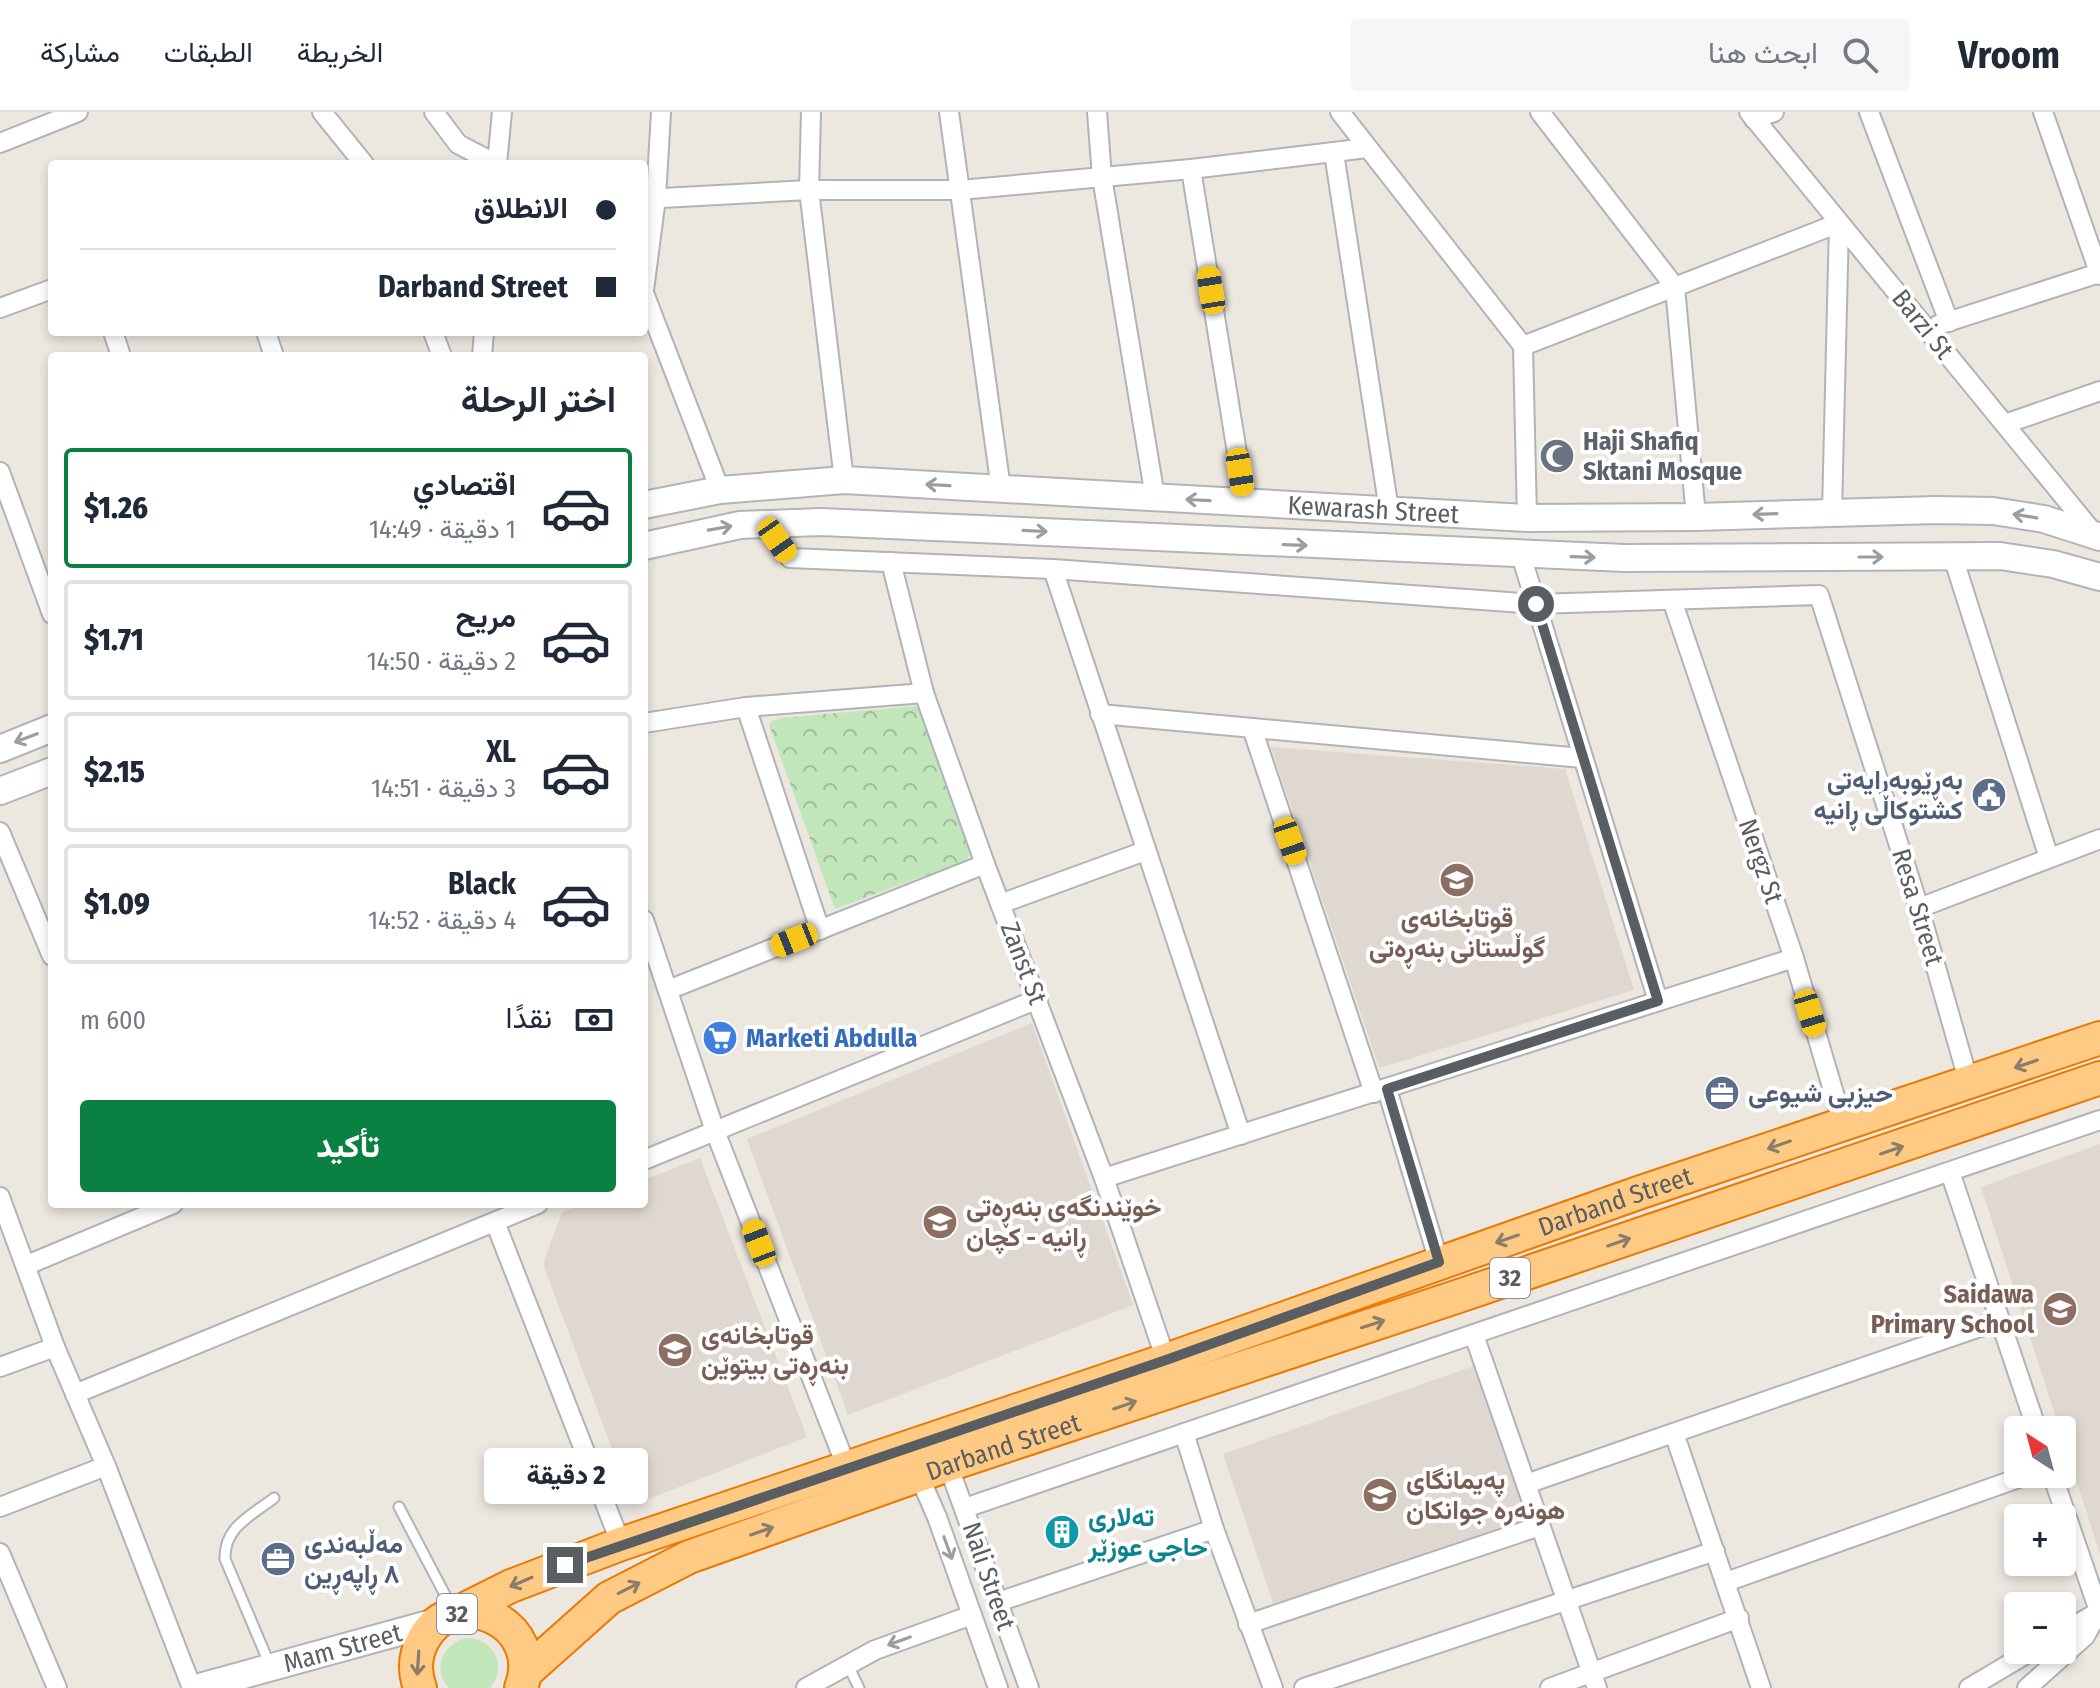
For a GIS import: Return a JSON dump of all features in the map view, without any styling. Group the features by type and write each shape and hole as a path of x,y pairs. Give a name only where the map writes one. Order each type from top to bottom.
{"highway":[{"name":"Darband Street","path":"449,1617 511,1586 621,1544 2100,1038"},
{"name":"Darband Street","path":"524,1680 609,1598 689,1557 934,1471 2100,1078"},
{"name":"32","path":"420,1688 416,1670 425,1636 449,1617 479,1612 510,1628 523,1648 524,1680"}],"main road":[{"name":"Kewarash Street","path":"648,504 720,490 844,480 1527,518 1993,511 2044,519 2098,536"},
{"path":"1625,558 1628,517"},
{"name":"Kewarash Street","path":"648,545 704,530 765,523 821,522 1233,543 1625,558 2000,556 2053,564 2100,577"},
{"path":"0,749 48,730"},
{"path":"0,791 48,773"},
{"name":"Mam Street","path":"194,1688 449,1617"}],"street":[{"path":"0,143 78,112"},
{"path":"322,112 361,160"},
{"path":"434,112 458,144 489,160"},
{"path":"497,160 502,112"},
{"path":"648,230 661,112"},
{"path":"811,112 809,190 844,480"},
{"path":"949,112 1001,489"},
{"path":"1097,112 1102,177 1155,497"},
{"path":"1340,112 1523,346 1527,518"},
{"path":"1540,112 1675,287 1696,517"},
{"path":"1752,116 1774,112"},
{"path":"1869,112 1949,322"},
{"path":"1927,329 2100,274 2043,112"},
{"name":"Barzi St","path":"1752,116 2098,536"},
{"path":"650,199 809,190 960,190 1191,169 1367,148"},
{"path":"1334,153 1389,510"},
{"path":"1191,169 1245,502"},
{"path":"1523,346 1839,223 1832,512"},
{"path":"0,308 48,290"},
{"path":"648,302 720,490"},
{"path":"2005,424 2100,391"},
{"path":"0,472 48,603"},
{"path":"765,523 790,558 1053,569 1536,604 1672,600"},
{"path":"1521,555 1658,1001"},
{"path":"1953,557 2049,858"},
{"name":"Zanst St","path":"891,562 924,693 1104,1178 1166,1360"},
{"path":"1053,569 1241,1135"},
{"name":"Resa Street","path":"1672,600 1819,595 1919,908 1969,1083"},
{"name":"Nergz St","path":"1672,600 1794,958 1843,1124"},
{"path":"648,722 746,707 924,693"},
{"path":"746,707 820,930"},
{"path":"1100,714 1582,758"},
{"path":"1252,728 1439,1262"},
{"path":"0,832 48,944"},
{"path":"1919,908 2099,839"},
{"path":"1000,904 1145,851"},
{"path":"668,990 985,864"},
{"path":"648,932 715,1131 847,1468"},
{"path":"1104,1178 1794,958"},
{"path":"648,1158 1038,999"},
{"path":"965,1508 2100,1120"},
{"path":"1950,1172 2032,1416"},
{"path":"0,1197 55,1347 194,1688"},
{"path":"27,1265 152,1208"},
{"path":"75,1394 528,1208"},
{"path":"495,1222 621,1544"},
{"path":"1526,1484 2000,1320"},
{"path":"1474,1335 1595,1681"},
{"path":"0,1367 55,1347"},
{"path":"1184,1433 1214,1529 1273,1688"},
{"path":"1674,1433 1761,1688"},
{"path":"0,1507 106,1466"},
{"name":"Nali Street","path":"934,1471 965,1508 1029,1688"},
{"name":"Nali Street","path":"934,1471 937,1517 998,1688"},
{"path":"1726,1582 2004,1483"},
{"path":"2027,1688 2085,1636 2099,1611 2057,1488"},
{"path":"1248,1624 1540,1526"},
{"path":"998,1602 1214,1529"},
{"path":"1304,1688 1715,1551"},
{"path":"0,1553 57,1688"},
{"path":"2076,1625 2099,1611"},
{"path":"806,1688 875,1650 972,1615"},
{"path":"1550,1688 1595,1681 1739,1618"},
{"path":"1969,1688 2009,1664"}],"lane":[{"path":"270,1667 225,1559 224,1544 233,1529 274,1498"},
{"path":"399,1507 449,1617"},
{"path":"847,1663 859,1688"}],"shaded area":[{"name":"قوتابخانه‌ی گوڵستانی بنه‌ڕه‌تی","path":"1271,747 1565,769 1634,990 1379,1068"},
{"name":"خوێندنگەی بنەڕەتی ڕانیە - کچان","path":"1032,1023 1133,1305 848,1415 747,1139"},
{"name":"Saidawa Primary School","path":"2100,1144 2100,1554 2076,1480 2076,1416 2055,1416 1981,1187"},
{"name":"قوتابخانەی بنەڕەتی بیتوێن","path":"700,1158 807,1437 633,1505 543,1264 562,1212 572,1208 648,1208 648,1178"},
{"name":"پەیمانگای هونەرە جوانکان","path":"1474,1366 1528,1511 1525,1519 1274,1606 1223,1454"}],"green space":[{"path":"916,706 921,710 974,852 964,861 835,909 769,725 781,718"},
{"path":"466,1638 484,1643 495,1655 498,1671 490,1688 449,1688 444,1680 440,1665 442,1658 451,1646"}],"place":[{"name":"Haji Shafiq Sktani Mosque","path":"1557,456"},
{"name":"بەڕێوبەرایەتی کشتوکاڵی ڕانیە","path":"1989,795"},
{"name":"قوتابخانه‌ی گوڵستانی بنه‌ڕه‌تی","path":"1457,880"},
{"name":"Marketi Abdulla","path":"720,1038"},
{"name":"حیزبی شیوعی","path":"1722,1093"},
{"name":"خوێندنگەی بنەڕەتی ڕانیە - کچان","path":"940,1222"},
{"name":"Saidawa Primary School","path":"2060,1309"},
{"name":"قوتابخانەی بنەڕەتی بیتوێن","path":"675,1350"},
{"name":"پەیمانگای هونەرە جوانکان","path":"1380,1495"},
{"name":"تەلاری حاجی عوزێر","path":"1062,1532"},
{"name":"مەڵبەندی ٨ ڕاپەڕین","path":"278,1559"}],"route":[{"path":"565,1565 1166,1360 1439,1262 1387,1089 1658,1001 1536,604"}]}
